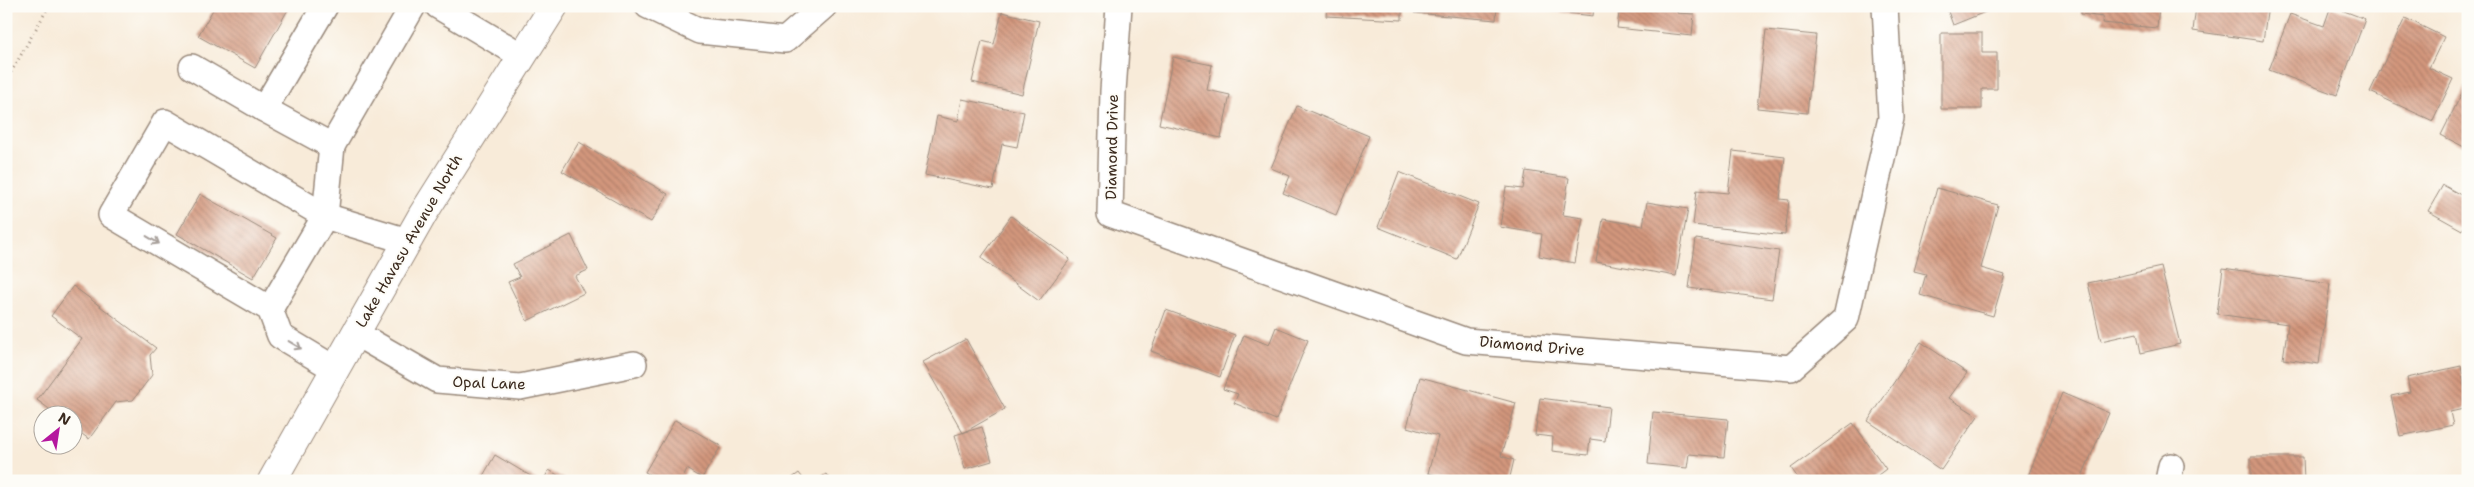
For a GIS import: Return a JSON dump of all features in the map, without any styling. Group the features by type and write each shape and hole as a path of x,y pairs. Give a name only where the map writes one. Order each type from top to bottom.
{"main road":[{"name":"Lake Havasu Avenue North","path":"272,481 407,241 554,6"}],"street":[{"path":"264,109 325,6"},
{"path":"270,309 325,216 332,146 413,6"},
{"path":"438,6 522,56"},
{"path":"648,6 700,31 785,40 824,6"},
{"name":"Diamond Drive","path":"1119,6 1113,91 1110,214 1466,341 1791,368 1846,318 1891,118 1886,6"},
{"path":"192,67 332,146"},
{"path":"335,369 280,336 270,309 111,215 164,122 325,216 407,241"},
{"name":"Opal Lane","path":"355,333 437,380 520,387 634,364"}],"path":[{"path":"6,81 49,6"}],"building":[{"path":"215,6 290,6 255,68 198,36"},
{"path":"1327,6 1402,6 1402,20 1326,16"},
{"path":"1415,6 1497,6 1496,20 1414,13"},
{"path":"1552,6 1594,6 1593,16 1551,11"},
{"path":"1620,6 1678,6 1677,13 1694,14 1692,36 1617,28"},
{"path":"1946,6 2000,6 1953,25"},
{"path":"2081,6 2159,6 2157,28 2102,23 2103,17 2081,14"},
{"path":"2196,6 2268,6 2263,41 2193,31"},
{"path":"2331,6 2365,19 2337,95 2269,70 2290,14 2324,26"},
{"path":"1002,12 1039,21 1022,94 972,82 982,41 994,44"},
{"path":"2405,18 2444,37 2429,68 2453,79 2433,121 2370,92"},
{"path":"1766,30 1816,35 1807,113 1757,108"},
{"path":"1941,33 1982,33 1982,53 1997,53 1997,89 1982,89 1982,109 1941,109"},
{"path":"1173,57 1212,65 1207,90 1230,95 1221,138 1159,124"},
{"path":"2468,81 2468,149 2441,135"},
{"path":"962,99 1024,112 1017,147 1002,144 993,189 925,175 937,116 958,121"},
{"path":"1297,106 1369,136 1336,215 1283,193 1290,176 1271,168"},
{"path":"579,142 668,194 651,222 562,171"},
{"path":"1733,151 1785,157 1780,199 1789,200 1785,235 1693,225 1697,190 1728,193"},
{"path":"1526,171 1569,178 1563,215 1583,218 1575,263 1539,256 1542,234 1500,227 1506,187 1523,189"},
{"path":"1399,172 1479,204 1457,259 1378,227"},
{"path":"2443,185 2468,199 2468,220 2462,230 2428,211"},
{"path":"1937,188 1998,205 1981,268 2005,275 1993,316 1920,295 1926,274 1914,271"},
{"path":"200,194 277,238 253,278 177,234"},
{"path":"1647,202 1688,209 1676,276 1596,262 1603,219 1643,226"},
{"path":"1011,216 1070,259 1039,301 981,258"},
{"path":"571,235 588,270 575,276 584,293 527,321 508,282 520,277 513,264"},
{"path":"1696,239 1779,251 1772,299 1689,288"},
{"path":"2161,267 2180,344 2141,353 2137,333 2101,341 2088,283"},
{"path":"2223,268 2330,284 2319,364 2283,359 2288,324 2217,314"},
{"path":"73,286 156,348 150,355 152,375 133,400 116,402 89,439 82,434 82,404 42,404 37,400 82,339 51,316"},
{"path":"1166,310 1235,335 1220,377 1151,351"},
{"path":"1276,327 1308,340 1276,420 1234,403 1238,394 1223,389 1244,335 1269,345"},
{"path":"966,339 1005,409 963,433 923,362"},
{"path":"1921,342 1967,373 1949,398 1978,416 1941,470 1868,421"},
{"path":"2461,366 2468,408 2450,412 2453,425 2400,436 2391,396 2410,392 2407,378"},
{"path":"1420,377 1516,403 1501,456 1514,460 1509,481 1455,481 1428,473 1438,436 1407,427"},
{"path":"2062,393 2109,413 2080,481 2026,481"},
{"path":"1540,398 1609,407 1605,441 1590,439 1588,455 1552,451 1553,437 1535,435"},
{"path":"1653,412 1728,419 1724,457 1689,454 1687,468 1648,464"},
{"path":"675,420 721,446 702,478 687,469 681,481 661,481 645,472"},
{"path":"1853,423 1886,469 1870,481 1800,481 1791,468"},
{"path":"982,427 992,461 965,469 955,435"},
{"path":"495,455 539,481 480,481"},
{"path":"2251,457 2303,457 2304,481 2251,481"},
{"path":"549,470 568,481 543,481"},
{"path":"799,473 805,481 788,481"},
{"path":"826,474 831,481 816,481"}]}
